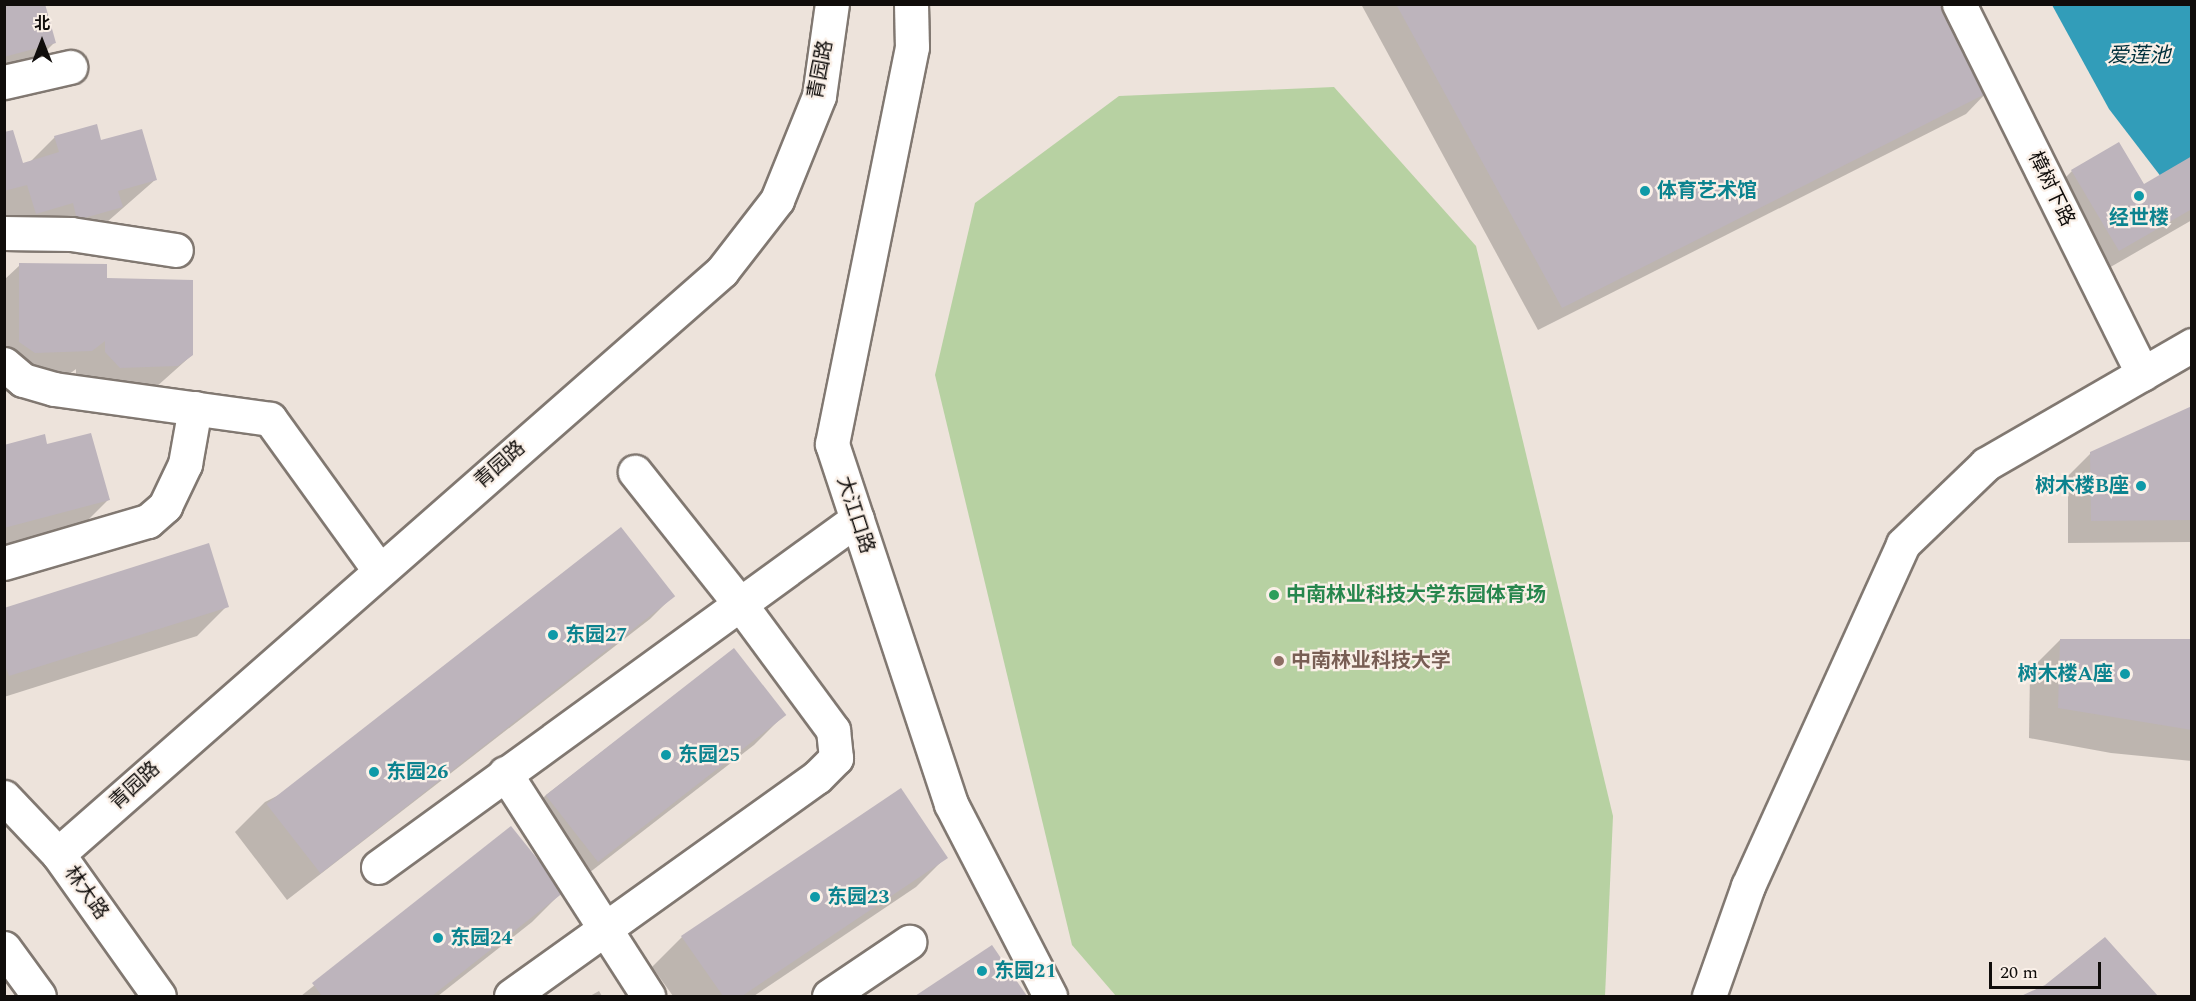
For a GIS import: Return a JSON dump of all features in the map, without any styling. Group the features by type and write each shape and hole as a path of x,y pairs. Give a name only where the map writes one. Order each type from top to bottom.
{"street":[{"name":"青园路","path":"58,854 378,570 722,271 777,200 819,96 832,4"},
{"name":"大江口路","path":"911,4 912,47 832,444 951,804 1050,996"},
{"name":"樟树下路","path":"1959,4 2143,374"},
{"path":"4,82 70,66"},
{"path":"4,233 71,234 176,250"},
{"path":"1708,996 1748,886 1903,544 1986,464 2192,345"},
{"path":"10,381 270,419 378,570"},
{"path":"4,563 148,521 165,506 184,464 195,408"},
{"path":"511,996 817,777 836,758 833,730 740,604 635,472"},
{"path":"378,867 857,519"},
{"path":"505,773 648,996"},
{"name":"林大路","path":"4,797 58,854 159,996"},
{"path":"829,996 909,942"},
{"path":"4,948 39,996"}],"green space":[{"name":"中南林业科技大学东园体育场","path":"1334,87 1476,246 1613,816 1605,996 1116,996 1072,945 935,375 975,203 1119,96"}],"water":[{"name":"爱莲池","path":"2052,5 2191,5 2191,186 2175,195 2109,109"}],"building":[{"path":"4,4 45,4 56,43 4,57"},
{"name":"体育艺术馆","path":"1396,4 1945,4 1991,91 1562,308"},
{"path":"97,124 101,140 142,129 157,180 118,191 123,207 77,220 73,203 36,214 27,185 4,191 4,132 13,130 23,163 59,152 54,136"},
{"name":"经世楼","path":"2119,142 2144,184 2192,156 2192,209 2119,251 2071,170"},
{"path":"19,263 107,264 107,278 193,280 193,355 178,366 120,368 105,352 105,341 92,351 35,353 19,342"},
{"name":"树木楼B座","path":"2192,406 2192,520 2091,521 2090,452"},
{"path":"91,433 110,500 4,528 4,445 45,434 47,444"},
{"path":"621,527 675,596 321,873 266,804"},
{"path":"209,543 229,607 9,676 4,663 4,608"},
{"name":"树木楼A座","path":"2060,639 2192,639 2192,730 2058,708"},
{"name":"东园25","path":"734,648 786,715 598,862 546,795"},
{"name":"东园23","path":"901,788 948,858 742,996 723,996 681,936"},
{"name":"东园24","path":"511,826 564,892 432,996 322,996 312,983"},
{"path":"2105,937 2158,996 2021,996 2045,985"},
{"name":"东园21","path":"992,945 1027,996 915,996"}],"place":[{"name":"体育艺术馆","path":"1645,191"},
{"name":"经世楼","path":"2139,196"},
{"name":"树木楼B座","path":"2141,486"},
{"name":"中南林业科技大学东园体育场","path":"1274,595"},
{"name":"东园27","path":"553,635"},
{"name":"中南林业科技大学","path":"1279,661"},
{"name":"树木楼A座","path":"2125,674"},
{"name":"东园25","path":"666,755"},
{"name":"东园26","path":"374,772"},
{"name":"东园23","path":"815,897"},
{"name":"东园24","path":"438,938"},
{"name":"东园21","path":"982,971"}]}
